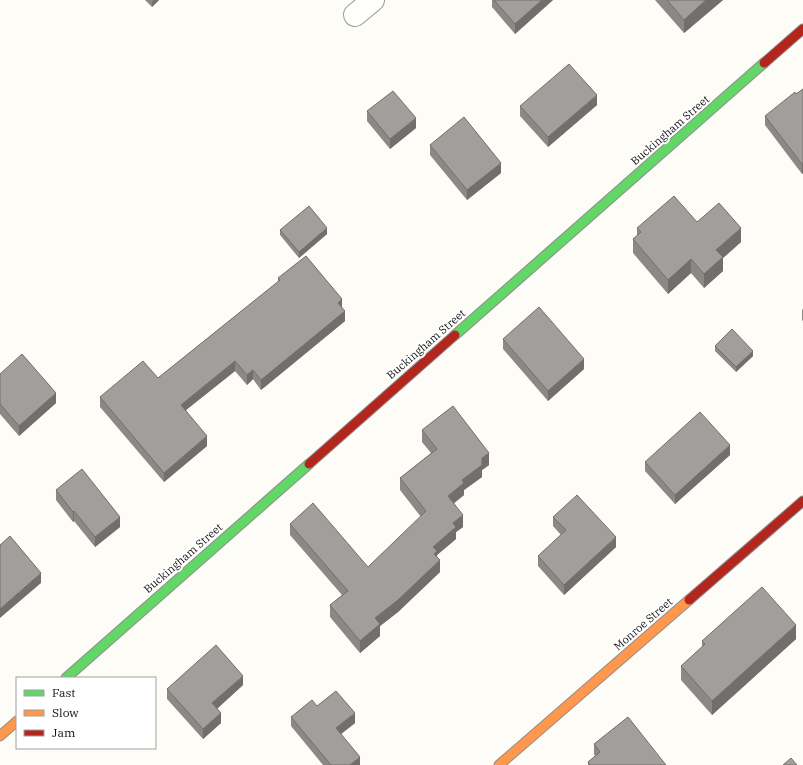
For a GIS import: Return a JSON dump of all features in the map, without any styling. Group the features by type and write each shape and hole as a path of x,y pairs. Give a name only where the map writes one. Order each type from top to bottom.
{"main road":[{"name":"Buckingham Street","path":"67,677 803,29"},
{"name":"Monroe Street","path":"499,765 803,501"},
{"path":"0,736 16,722"}],"street":[{"path":"355,15 373,0"}],"building":[{"path":"494,0 542,0 515,24"},
{"path":"667,0 706,0 684,20"},
{"path":"569,64 597,95 548,137 520,106"},
{"path":"803,89 802,164 765,116 795,92 796,94"},
{"path":"393,91 416,118 390,139 367,111"},
{"path":"464,117 501,163 467,190 430,145"},
{"path":"674,196 697,222 719,203 741,228 716,250 723,257 704,274 691,259 668,280 633,239 641,232 637,228"},
{"path":"309,206 327,228 299,252 280,230"},
{"path":"306,256 342,299 338,303 345,311 261,380 253,370 247,375 235,361 181,405 207,436 164,473 100,397 143,361 158,378 280,280 278,278"},
{"path":"539,307 584,359 548,391 503,339"},
{"path":"732,329 753,351 736,367 715,346"},
{"path":"22,354 56,393 19,426 0,404 0,374"},
{"path":"453,406 489,453 482,458 482,465 462,480 464,483 448,496 463,515 453,523 456,527 433,547 437,551 434,554 440,560 398,600 375,618 380,624 360,641 330,605 348,591 290,524 313,503 368,567 426,511 400,478 437,449 422,430"},
{"path":"700,412 730,445 675,495 645,462"},
{"path":"82,469 120,517 95,537 56,490"},
{"path":"577,495 616,537 564,585 538,556 566,530 553,517"},
{"path":"10,536 41,573 0,609 0,545"},
{"path":"762,587 796,625 712,701 681,666 705,644 702,641"},
{"path":"216,645 243,676 212,703 221,713 203,729 167,689"},
{"path":"336,691 355,713 336,728 360,757 350,765 331,765 291,717 312,700 317,706"},
{"path":"628,717 666,765 590,765 588,762 600,752 594,744"},
{"path":"791,758 797,765 783,765"}],"traffic: fast":[{"path":"455,335 764,63"},
{"path":"67,677 309,464"}],"traffic: slow":[{"path":"499,765 689,600"},
{"path":"0,736 16,722"}],"traffic: jam":[{"path":"764,63 803,29"},
{"path":"309,464 455,335"},
{"path":"689,600 803,501"}]}
